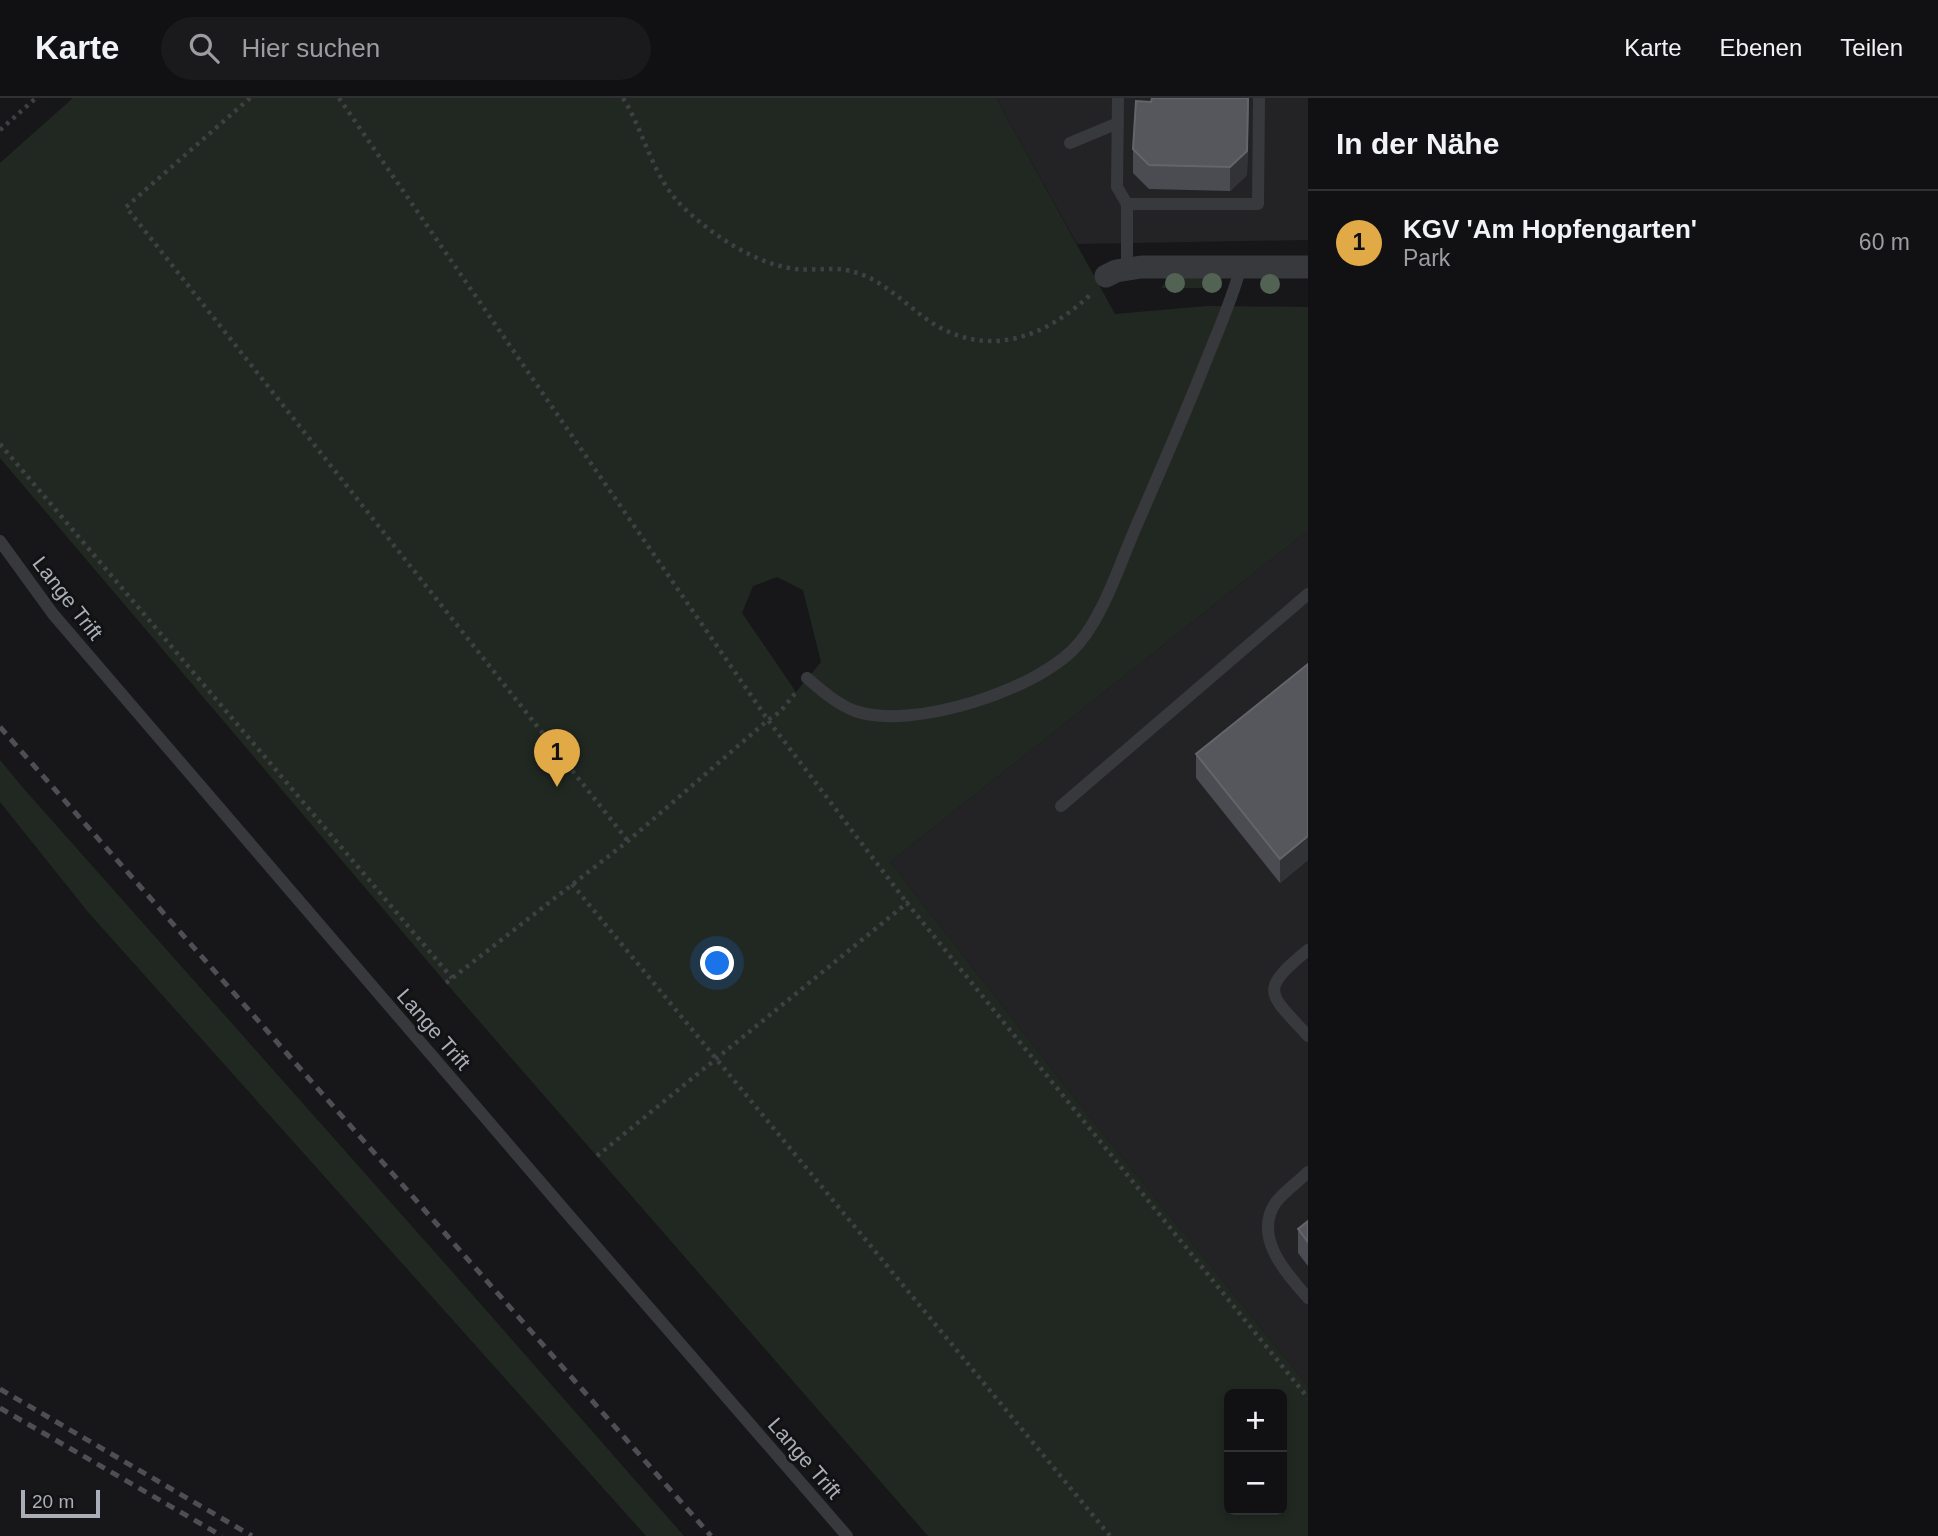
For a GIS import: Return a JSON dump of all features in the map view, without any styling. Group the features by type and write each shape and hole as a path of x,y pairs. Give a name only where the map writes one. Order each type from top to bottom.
{"street":[{"path":"1106,276 1128,268 1308,267"}],"lane":[{"path":"1118,98 1117,187 1127,204 1128,268"},
{"path":"1127,204 1258,204 1259,98"},
{"path":"1070,143 1118,123"},
{"path":"807,678 830,697 856,711 883,716 924,714 969,703 1035,678 1073,651 1093,623 1123,558 1186,413 1234,291 1241,266"},
{"name":"Lange Trift","path":"0,541 53,614 847,1536"},
{"path":"1061,806 1308,594"},
{"path":"1308,950 1278,976 1274,991 1280,1005 1308,1036"},
{"path":"1308,1172 1275,1204 1269,1219 1271,1246 1279,1263 1308,1298"}],"path":[{"path":"0,130 36,98"},
{"path":"250,98 127,207 628,841"},
{"path":"338,98 768,720 907,903 1308,1398"},
{"path":"623,98 662,182 682,207 713,232 748,253 778,265 857,272 880,284 926,319 951,334 988,341 1027,336 1065,316 1106,276"},
{"path":"0,444 452,978"},
{"path":"446,983 628,841 780,712 807,678"},
{"path":"572,884 1110,1536"},
{"path":"597,1156 907,903"}],"shaded area":[{"path":"73,98 996,98 1115,314 1207,306 1308,307 1308,530 890,862 1083,1109 1308,1386 1308,1536 928,1536 446,983 0,458 0,163","holes":["777,577 803,590 821,662 796,692 742,613 753,586"]},
{"path":"996,98 1308,98 1308,240 1077,244"},
{"path":"1170,277 1219,278 1222,288 1161,288"},
{"path":"1308,530 1308,1386 1083,1109 890,862"},
{"path":"0,760 684,1536 646,1536 88,912 0,802"}],"building":[{"path":"1152,98 1248,98 1247,151 1230,167 1149,165 1133,149 1136,101 1151,102"},
{"path":"1308,664 1308,836 1280,859 1196,754"},
{"path":"1308,1221 1308,1242 1298,1229"}],"railway":[{"path":"0,727 711,1536"},
{"path":"0,1389 252,1536"},
{"path":"0,1408 222,1536"}],"place":[{"name":"KGV 'Am Hopfengarten'","path":"557,787"}]}
